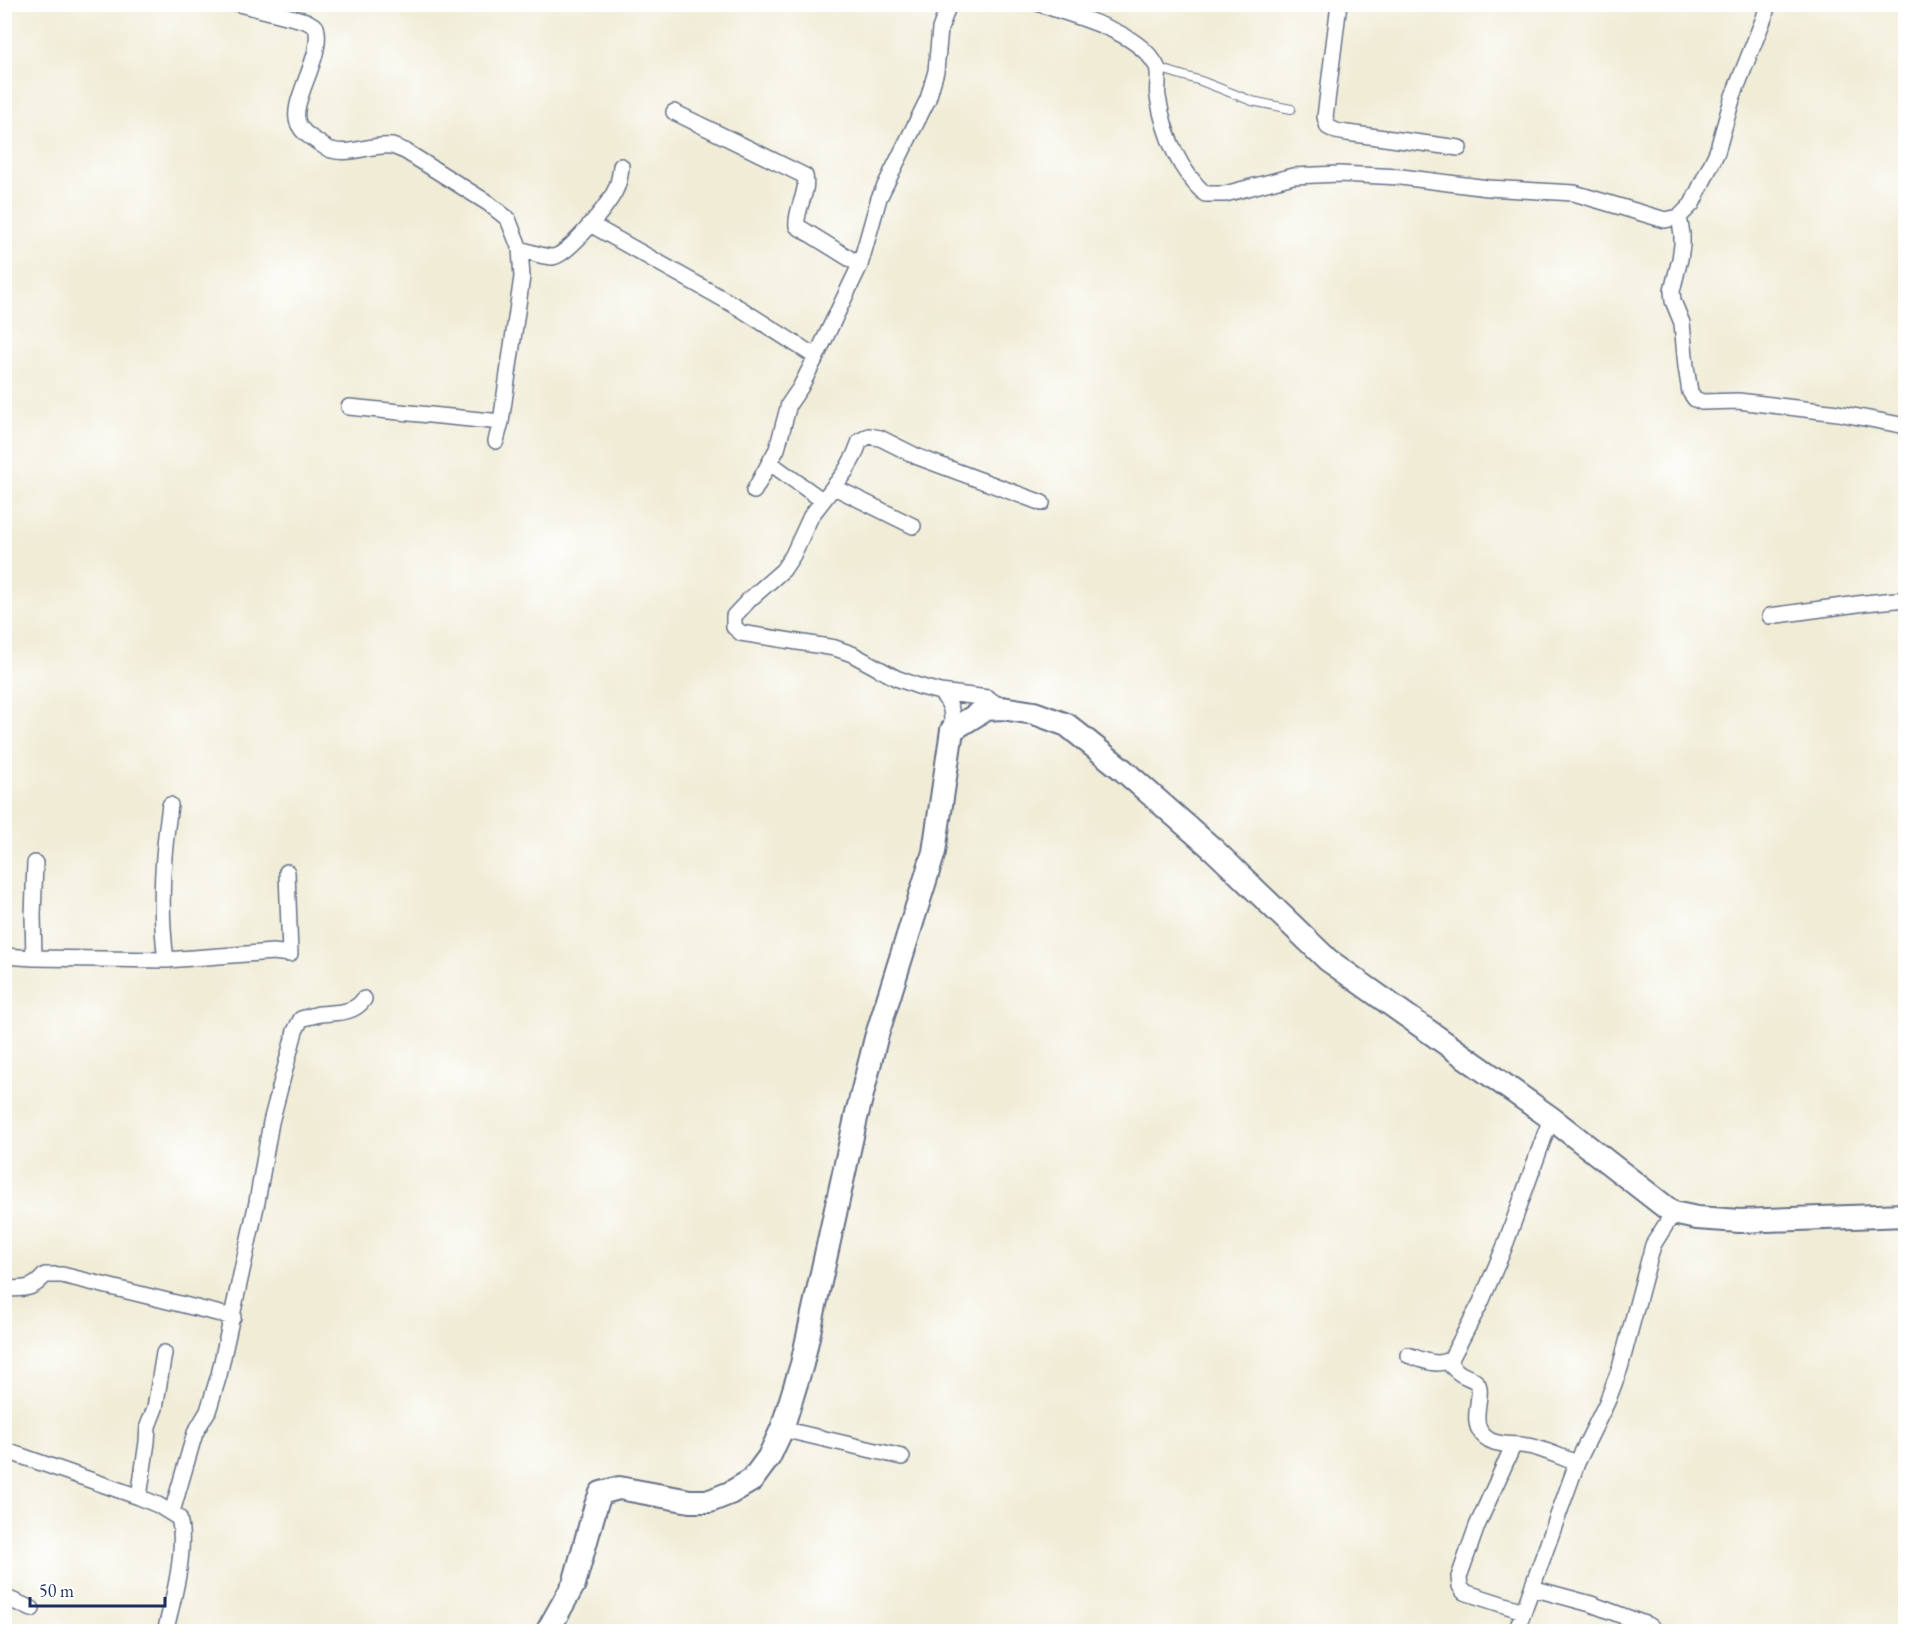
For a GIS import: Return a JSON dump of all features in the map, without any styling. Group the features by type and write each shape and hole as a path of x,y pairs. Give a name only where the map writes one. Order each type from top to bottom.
{"street":[{"path":"239,4 306,21 316,27 319,38 316,51 297,108 297,123 304,133 331,150 348,152 392,146 405,151 488,203 508,219 520,249 522,277 501,422 496,441"},
{"path":"754,491 777,449 789,404 816,357 860,264 879,198 928,99 936,71 940,29 949,4"},
{"path":"1040,4 1108,27 1145,52 1158,68 1157,93 1163,126 1193,183 1205,194 1225,194 1293,176 1339,174 1488,188 1574,193 1665,220 1679,217 1692,204 1717,152 1733,96 1768,4"},
{"path":"1339,4 1325,117 1328,128 1459,148"},
{"path":"674,112 805,176 807,184 796,218 797,226 860,264"},
{"path":"520,249 552,257 563,254 573,245 613,194 619,181 621,166"},
{"path":"1679,217 1682,234 1680,259 1672,291 1673,301 1682,323 1690,392 1695,399 1702,402 1738,401 1838,413 1905,426"},
{"path":"590,224 741,309 816,357"},
{"path":"349,407 501,422"},
{"path":"1002,708 988,698 940,692 896,678 852,654 835,648 741,633 734,627 734,616 778,575 793,555 811,516 816,496 834,487 854,456 860,441 869,436 880,438 918,457 1042,503"},
{"path":"771,463 816,496"},
{"path":"834,487 913,526"},
{"path":"1770,616 1905,599"},
{"path":"549,1630 574,1584 601,1493 619,1488 690,1501 710,1501 752,1480 769,1457 782,1429 802,1365 856,1118 876,1038 934,852 952,730 952,708 940,692"},
{"path":"952,730 986,709 1002,708 1034,713 1066,725 1123,770 1214,850 1328,960 1551,1118 1673,1213 1690,1217 1740,1221 1905,1215"},
{"path":"166,960 162,935 162,874 170,805"},
{"path":"34,958 35,863"},
{"path":"4,956 166,960 273,952 290,954 288,872"},
{"path":"172,1512 195,1433 208,1411 214,1394 257,1202 271,1122 295,1031 302,1019 318,1014 342,1012 360,1006 364,999"},
{"path":"1408,1355 1438,1364 1447,1362 1452,1357 1504,1248 1551,1118"},
{"path":"1516,1632 1577,1463 1607,1402 1620,1368 1653,1245 1673,1213"},
{"path":"4,1289 26,1288 36,1285 45,1275 62,1275 232,1317"},
{"path":"139,1497 148,1426 155,1408 164,1353"},
{"path":"1447,1362 1479,1386 1476,1408 1479,1430 1486,1437 1499,1444 1533,1447 1577,1463"},
{"path":"782,1429 902,1457"},
{"path":"1513,1446 1477,1526 1459,1577 1460,1586 1464,1592 1523,1611"},
{"path":"4,1450 139,1497 172,1512 179,1518 182,1544 165,1632"},
{"path":"1532,1588 1591,1604 1650,1626 1657,1632"},
{"path":"4,1597 32,1609"}],"lane":[{"path":"1158,68 1201,81 1252,101 1291,109"}]}
